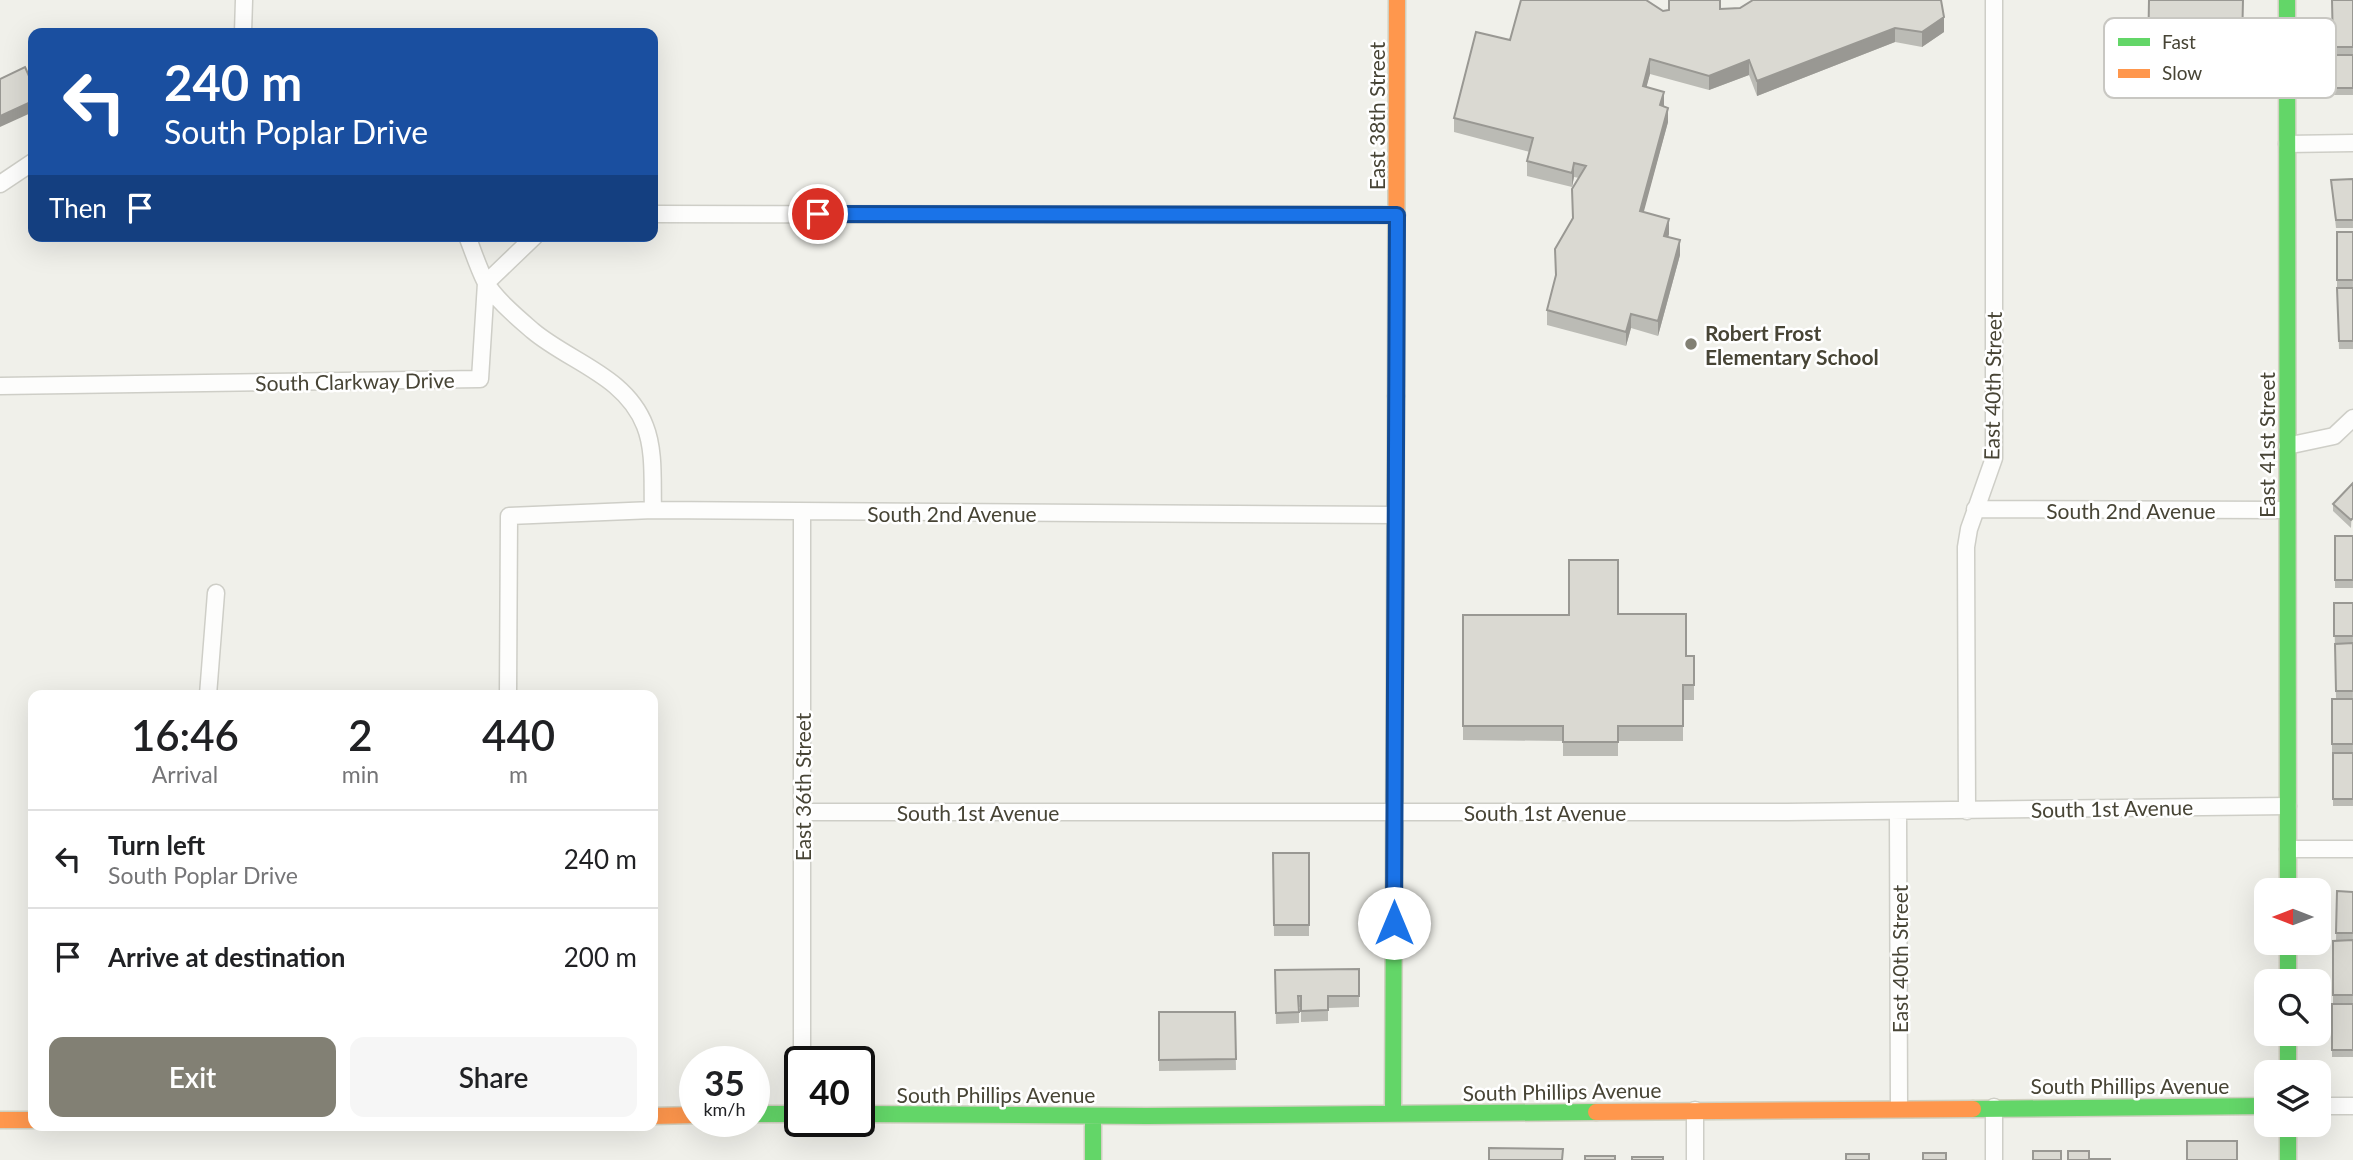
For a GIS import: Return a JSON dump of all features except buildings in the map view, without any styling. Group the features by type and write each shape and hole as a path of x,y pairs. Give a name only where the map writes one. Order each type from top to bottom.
{"street":[{"path":"243,28 244,0"},
{"name":"East 38th Street","path":"1393,1114 1397,0"},
{"name":"East 40th Street","path":"1968,811 1966,548 1975,509 1994,458 1994,0"},
{"name":"East 41st Street","path":"2287,0 2287,18"},
{"name":"East 41st Street","path":"2287,98 2288,878"},
{"path":"2287,144 2353,143"},
{"path":"0,184 28,165"},
{"path":"658,214 1397,215"},
{"path":"469,242 486,283 534,332 593,369 623,392 636,409 650,446 653,510"},
{"path":"486,283 529,242"},
{"name":"South Clarkway Drive","path":"0,386 480,379 486,283"},
{"path":"2287,446 2334,436 2353,418"},
{"name":"South 2nd Avenue","path":"1975,509 2287,510"},
{"name":"South 2nd Avenue","path":"508,690 509,516 653,510 802,513 1395,514"},
{"name":"East 36th Street","path":"802,513 803,1046"},
{"path":"208,690 216,593"},
{"name":"South 1st Avenue","path":"802,812 1968,811 2288,806"},
{"name":"East 40th Street","path":"1898,811 1899,1107"},
{"path":"2288,849 2353,849"},
{"name":"South Phillips Avenue","path":"875,1114 1093,1116 2254,1106"},
{"path":"2331,1106 2353,1106"},
{"path":"1994,1107 1994,1160"},
{"path":"1695,1110 1695,1160"},
{"path":"658,1116 679,1115"},
{"path":"1093,1116 1093,1160"},
{"path":"0,1120 28,1119"},
{"path":"2288,1137 2288,1160"}],"traffic: fast":[{"path":"2287,0 2287,18"},
{"path":"2287,98 2288,878"},
{"path":"1393,1114 1396,396"},
{"path":"2288,956 2288,969"},
{"path":"2288,1046 2288,1060"},
{"path":"1973,1109 2254,1106"},
{"path":"875,1114 1147,1116 1596,1112"},
{"path":"770,1114 784,1114"},
{"path":"1093,1116 1093,1160"},
{"path":"2288,1137 2288,1160"}],"traffic: slow":[{"path":"1396,396 1397,0"},
{"path":"1596,1112 1973,1109"},
{"path":"658,1116 679,1115"},
{"path":"0,1120 28,1120"}],"place":[{"name":"Robert Frost Elementary School","path":"1691,344"}],"route":[{"path":"818,214 1397,215 1394,923"}]}
